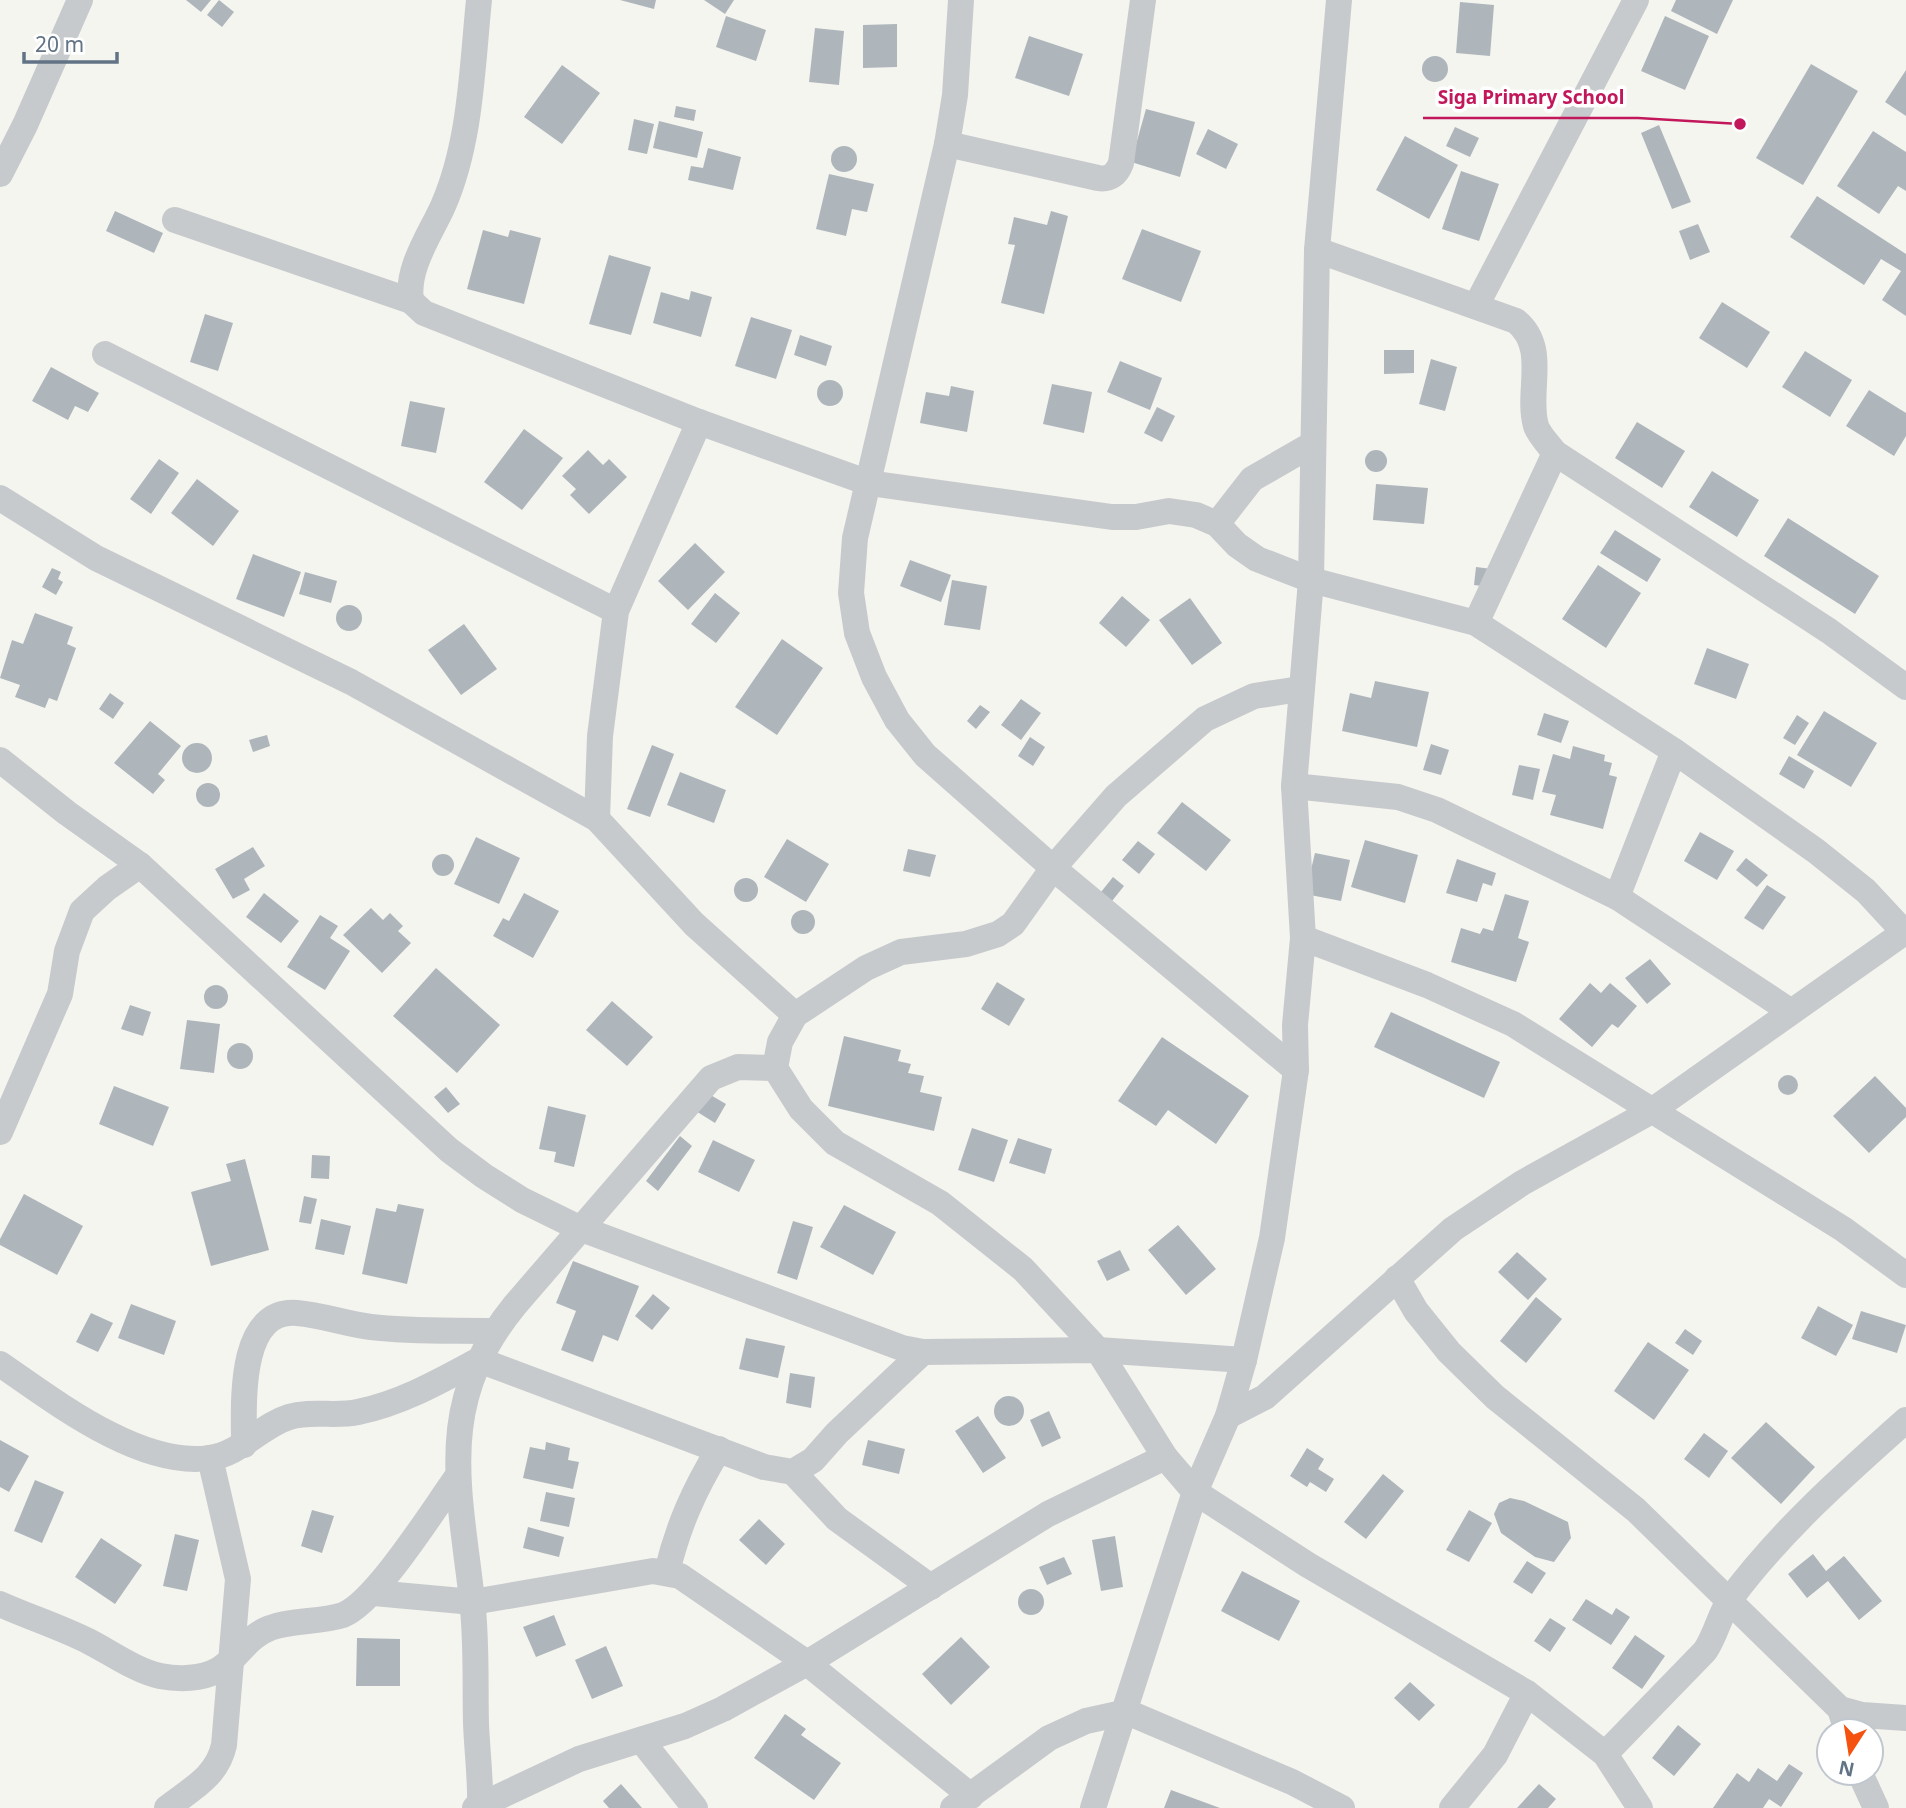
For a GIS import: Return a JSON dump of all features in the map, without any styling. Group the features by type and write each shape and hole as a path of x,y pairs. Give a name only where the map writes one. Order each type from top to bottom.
{"street":[{"path":"0,174 26,125 80,0"},
{"path":"411,301 410,277 445,203 460,151 468,110 479,0"},
{"path":"961,0 955,95 947,145 855,538 851,593 857,633 874,677 897,720 925,755 1053,868 1296,1070"},
{"path":"947,145 1098,178 1106,179 1114,175 1121,163 1143,0"},
{"path":"1093,1808 1127,1712 1195,1492 1228,1416 1244,1360 1272,1238 1296,1070 1295,1025 1303,939 1294,786 1311,580 1311,445 1317,250 1339,0"},
{"path":"1476,306 1636,0"},
{"path":"174,220 411,301 424,313 699,422 869,483 1112,517 1136,517 1169,511 1184,513 1217,524 1237,545 1257,559 1311,580 1476,623 1674,751 1816,851 1866,891 1905,931 1650,1111 1522,1183 1453,1229 1265,1396 1228,1416"},
{"path":"1317,250 1516,321 1528,331 1534,352 1536,427 1555,453 1829,631 1906,687"},
{"path":"105,354 616,611"},
{"path":"597,819 600,736 616,611 699,422"},
{"path":"1217,524 1252,479 1311,445"},
{"path":"1476,623 1555,453"},
{"path":"0,498 96,558 351,682 597,819 694,924 795,1015"},
{"path":"1300,689 1254,696 1205,719 1116,796 1053,868 1013,924 999,934 966,944 924,948 881,959 795,1015 780,1042 775,1068 816,1127 835,1143 940,1203 1023,1269 1098,1350 1165,1457 1195,1492 1308,1565 1527,1693 1605,1754 1640,1808"},
{"path":"1617,897 1674,751"},
{"path":"0,760 66,813 140,865 449,1150 522,1200 579,1228 902,1348 923,1352 975,1354 1098,1350 1244,1360"},
{"path":"1294,786 1398,797 1437,810 1617,897 1790,1011"},
{"path":"0,1132 60,994 67,951 82,911 107,888 140,865"},
{"path":"1303,939 1427,985 1513,1024 1843,1229 1906,1275"},
{"path":"775,1068 738,1067 710,1078 579,1228 494,1331 480,1360 461,1411 457,1477 473,1602 478,1806 579,1759 710,1715 807,1663 1048,1514 1165,1457"},
{"path":"1397,1278 1416,1311 1449,1352 1495,1397 1636,1510 1841,1717"},
{"path":"243,1445 244,1397 253,1342 261,1328 281,1315 296,1312 370,1327 494,1331"},
{"path":"793,1472 813,1460 837,1433 923,1352"},
{"path":"0,1364 89,1424 163,1454 210,1458 243,1445 288,1417 305,1414 335,1415 376,1407 408,1397 480,1360 764,1467 793,1472 836,1519 931,1587"},
{"path":"1605,1754 1700,1658 1716,1636 1729,1601 1773,1548 1833,1486 1906,1420"},
{"path":"667,1572 678,1529 692,1493 719,1449"},
{"path":"167,1808 211,1775 221,1759 238,1579 234,1552 210,1458"},
{"path":"0,1604 86,1640 157,1676 198,1677 213,1673 232,1661 247,1642 266,1629 284,1623 341,1615 374,1593 457,1477"},
{"path":"374,1593 473,1602 653,1571 667,1572 680,1576 807,1663 962,1802 1049,1738 1086,1721 1127,1712 1292,1782 1342,1808"},
{"path":"1452,1808 1495,1755 1527,1693"},
{"path":"1855,1717 1862,1715 1906,1718"},
{"path":"641,1740 695,1808"},
{"path":"1866,1787 1876,1808"}],"building":[{"path":"186,0 211,0 201,12"},
{"path":"219,0 234,12 222,27 207,15"},
{"path":"620,0 656,0 654,9"},
{"path":"704,0 734,0 725,14"},
{"path":"1676,0 1733,0 1717,34 1671,11"},
{"path":"1460,2 1494,5 1490,56 1456,53"},
{"path":"726,16 766,30 756,61 716,47"},
{"path":"1665,16 1709,36 1685,90 1641,71"},
{"path":"897,24 897,67 863,68 863,25"},
{"path":"815,28 844,31 839,85 809,82"},
{"path":"1029,36 1083,54 1069,96 1015,78"},
{"path":"1435,56 1444,60 1448,69 1444,78 1435,82 1426,78 1422,69 1426,60"},
{"path":"1811,64 1858,91 1803,185 1756,158"},
{"path":"562,65 600,93 562,144 524,117"},
{"path":"1906,70 1906,116 1885,102"},
{"path":"676,106 696,110 694,121 674,117"},
{"path":"1146,109 1195,122 1180,177 1131,162"},
{"path":"634,119 654,124 647,154 628,150"},
{"path":"659,121 703,132 697,158 653,148"},
{"path":"1659,125 1691,202 1672,209 1641,133"},
{"path":"1455,127 1479,138 1470,157 1446,146"},
{"path":"1208,129 1238,144 1226,169 1196,154"},
{"path":"1873,131 1906,152 1906,191 1898,186 1879,214 1837,186"},
{"path":"1405,136 1458,165 1429,219 1376,190"},
{"path":"844,146 853,150 857,159 853,168 844,172 835,168 831,159 835,150"},
{"path":"708,148 741,157 733,190 688,180 691,166 703,168"},
{"path":"1461,171 1499,184 1479,241 1442,229"},
{"path":"829,174 874,184 867,212 852,209 846,236 816,229"},
{"path":"1817,196 1906,254 1906,316 1882,300 1901,271 1881,259 1864,285 1790,237"},
{"path":"115,211 163,233 154,253 106,231"},
{"path":"1051,211 1068,216 1044,314 1001,303 1015,245 1008,244 1014,217 1047,225"},
{"path":"1698,224 1710,252 1690,260 1679,231"},
{"path":"1142,229 1201,251 1181,302 1122,279"},
{"path":"483,230 508,237 510,230 541,238 524,304 467,289"},
{"path":"609,255 651,267 631,335 589,324"},
{"path":"691,291 712,297 701,337 653,323 661,292 689,300"},
{"path":"1722,302 1770,332 1747,368 1699,338"},
{"path":"205,314 233,323 218,371 190,362"},
{"path":"751,317 792,330 776,379 735,366"},
{"path":"800,335 832,346 826,366 794,355"},
{"path":"1384,350 1414,350 1414,373 1384,374"},
{"path":"1805,351 1852,380 1830,417 1782,387"},
{"path":"1431,359 1457,367 1445,411 1419,404"},
{"path":"1120,361 1162,378 1150,410 1107,392"},
{"path":"51,367 99,393 88,412 75,406 68,420 32,401"},
{"path":"830,380 839,384 843,393 839,402 830,406 821,402 817,393 821,384"},
{"path":"1052,384 1092,392 1084,433 1043,424"},
{"path":"951,386 974,391 967,432 920,423 926,392 949,396"},
{"path":"1869,390 1906,413 1906,436 1894,456 1846,426"},
{"path":"410,401 445,408 436,453 401,446"},
{"path":"1157,407 1175,416 1162,442 1144,433"},
{"path":"1637,422 1685,451 1662,488 1615,458"},
{"path":"524,429 563,458 522,510 484,482"},
{"path":"588,450 603,465 609,459 627,477 589,514 570,495 576,489 562,476"},
{"path":"1376,450 1386,457 1387,461 1380,471 1376,472 1366,465 1365,461 1372,451"},
{"path":"159,459 179,473 151,514 130,499"},
{"path":"1712,471 1759,500 1737,537 1689,507"},
{"path":"197,479 239,511 213,546 171,513"},
{"path":"1376,484 1428,488 1424,524 1373,520"},
{"path":"1788,518 1879,576 1855,614 1764,556"},
{"path":"1615,530 1661,559 1647,582 1600,553"},
{"path":"695,543 725,572 688,610 658,581"},
{"path":"253,554 301,572 284,617 236,599"},
{"path":"910,560 951,575 941,602 900,586"},
{"path":"1598,565 1641,593 1606,648 1562,619"},
{"path":"1476,567 1492,569 1489,587 1474,585"},
{"path":"52,568 61,572 58,579 63,582 56,595 42,587"},
{"path":"305,572 337,581 331,603 299,594"},
{"path":"952,580 987,586 980,630 944,625"},
{"path":"715,593 740,613 716,643 691,624"},
{"path":"1122,596 1150,620 1126,647 1099,623"},
{"path":"1190,598 1222,643 1192,665 1159,620"},
{"path":"349,605 358,609 362,618 358,627 349,631 340,627 336,618 340,609"},
{"path":"35,613 73,627 67,644 76,648 57,701 49,698 45,708 15,697 20,685 0,678 12,640 23,644"},
{"path":"464,624 497,669 461,695 428,650"},
{"path":"782,639 823,668 777,735 735,707"},
{"path":"1707,648 1749,664 1736,699 1694,684"},
{"path":"1375,681 1429,692 1417,747 1342,731 1350,693 1371,698"},
{"path":"110,693 124,703 113,719 99,709"},
{"path":"1021,699 1041,713 1021,740 1001,725"},
{"path":"980,705 990,712 976,729 967,721"},
{"path":"1824,711 1877,743 1851,787 1797,755"},
{"path":"1544,713 1569,721 1561,743 1537,735"},
{"path":"1797,715 1809,723 1795,745 1783,738"},
{"path":"150,721 181,746 158,774 165,780 153,794 114,763"},
{"path":"267,735 270,746 253,752 249,740"},
{"path":"1030,737 1045,747 1033,766 1018,756"},
{"path":"197,743 208,747 212,758 208,769 197,773 186,769 182,758 186,747"},
{"path":"1431,744 1449,750 1441,775 1423,770"},
{"path":"652,745 674,754 650,817 627,809"},
{"path":"1573,746 1605,755 1604,761 1612,763 1609,775 1617,777 1603,829 1550,815 1556,795 1542,792 1553,754 1570,759"},
{"path":"1789,756 1814,771 1804,789 1779,774"},
{"path":"1519,765 1540,769 1533,800 1512,795"},
{"path":"680,772 726,790 714,823 667,805"},
{"path":"208,783 219,790 220,795 213,806 208,807 197,800 196,795 203,784"},
{"path":"1182,802 1231,840 1206,871 1157,833"},
{"path":"1700,832 1734,851 1717,880 1684,861"},
{"path":"476,837 520,858 499,904 454,884"},
{"path":"787,839 829,864 806,902 764,877"},
{"path":"1365,840 1418,855 1405,903 1351,887"},
{"path":"1138,841 1155,854 1139,874 1122,860"},
{"path":"253,847 265,866 244,879 250,890 233,899 215,869"},
{"path":"908,849 936,855 930,877 903,871"},
{"path":"1315,853 1350,860 1341,901 1305,894"},
{"path":"443,854 451,857 454,865 451,873 443,876 435,873 432,865 435,857"},
{"path":"1746,858 1768,875 1757,887 1736,870"},
{"path":"1457,859 1496,873 1492,886 1483,883 1477,902 1446,893"},
{"path":"1113,877 1124,886 1112,901 1101,892"},
{"path":"746,878 757,885 758,890 751,901 746,902 735,895 734,890 741,879"},
{"path":"1767,885 1786,897 1763,930 1744,918"},
{"path":"264,893 299,921 281,943 246,917"},
{"path":"524,893 559,911 533,958 493,936 503,918 509,921"},
{"path":"1505,894 1529,901 1518,938 1529,942 1516,982 1451,962 1461,928 1480,934 1483,928 1493,931"},
{"path":"371,908 383,920 390,913 403,926 398,931 411,943 382,973 343,935"},
{"path":"803,910 811,914 815,922 811,930 803,934 795,930 791,922 795,914"},
{"path":"320,915 338,926 330,938 350,951 325,990 287,967"},
{"path":"1650,959 1671,984 1647,1004 1625,978"},
{"path":"436,968 500,1025 457,1073 393,1016"},
{"path":"997,982 1025,999 1009,1026 981,1009"},
{"path":"1590,983 1601,993 1610,983 1637,1006 1618,1028 1612,1024 1592,1047 1559,1019"},
{"path":"216,985 224,989 228,997 224,1005 216,1009 208,1005 204,997 208,989"},
{"path":"612,1001 653,1037 627,1066 586,1030"},
{"path":"130,1005 151,1012 143,1036 121,1029"},
{"path":"1391,1012 1500,1062 1484,1098 1374,1047"},
{"path":"187,1020 220,1024 214,1073 180,1069"},
{"path":"844,1036 901,1050 898,1061 911,1064 908,1073 924,1076 920,1092 942,1097 934,1131 828,1106"},
{"path":"1162,1037 1249,1096 1216,1144 1168,1110 1156,1126 1118,1101"},
{"path":"240,1043 249,1047 253,1056 249,1065 240,1069 231,1065 227,1056 231,1047"},
{"path":"1788,1075 1795,1078 1798,1085 1795,1092 1788,1095 1781,1092 1778,1085 1781,1078"},
{"path":"1875,1076 1906,1108 1906,1117 1869,1153 1833,1116"},
{"path":"114,1086 169,1107 153,1146 99,1124"},
{"path":"446,1087 460,1104 448,1113 434,1097"},
{"path":"702,1090 726,1104 715,1123 691,1108"},
{"path":"548,1106 586,1115 574,1167 554,1162 556,1152 539,1149"},
{"path":"972,1128 1008,1140 994,1182 958,1170"},
{"path":"680,1136 692,1146 658,1191 646,1181"},
{"path":"1018,1138 1052,1149 1045,1174 1009,1163"},
{"path":"713,1140 755,1160 739,1192 698,1172"},
{"path":"312,1155 330,1156 329,1179 311,1178"},
{"path":"245,1159 269,1250 211,1266 191,1192 231,1181 226,1164"},
{"path":"24,1194 83,1226 57,1275 0,1245 0,1239"},
{"path":"304,1196 317,1199 311,1224 299,1222"},
{"path":"398,1204 424,1209 407,1284 362,1274 376,1208 396,1212"},
{"path":"844,1205 896,1232 873,1275 820,1247"},
{"path":"321,1219 351,1226 344,1255 315,1249"},
{"path":"793,1221 813,1227 797,1280 777,1273"},
{"path":"1178,1225 1216,1269 1186,1295 1148,1250"},
{"path":"1120,1250 1130,1270 1107,1281 1097,1261"},
{"path":"1517,1252 1547,1279 1528,1300 1498,1272"},
{"path":"573,1261 639,1286 618,1341 603,1335 593,1362 561,1350 576,1311 556,1303"},
{"path":"653,1294 670,1308 652,1330 635,1316"},
{"path":"1536,1297 1562,1319 1526,1363 1500,1341"},
{"path":"131,1304 176,1321 164,1355 118,1338"},
{"path":"1818,1306 1853,1325 1836,1356 1801,1338"},
{"path":"1861,1311 1906,1325 1897,1353 1852,1339"},
{"path":"91,1313 113,1323 98,1352 76,1342"},
{"path":"1685,1329 1702,1341 1693,1355 1675,1343"},
{"path":"746,1338 785,1346 778,1378 739,1369"},
{"path":"1648,1342 1689,1370 1654,1420 1614,1391"},
{"path":"790,1373 815,1377 811,1408 786,1403"},
{"path":"1009,1396 1020,1400 1024,1411 1020,1422 1009,1426 998,1422 994,1411 998,1400"},
{"path":"1049,1411 1061,1438 1042,1447 1030,1420"},
{"path":"978,1416 1006,1458 983,1473 955,1431"},
{"path":"1766,1422 1815,1467 1781,1504 1731,1458"},
{"path":"1704,1433 1728,1451 1709,1478 1684,1459"},
{"path":"0,1440 29,1456 9,1492 0,1487"},
{"path":"868,1440 905,1449 899,1474 862,1465"},
{"path":"546,1442 570,1448 568,1460 579,1462 573,1489 523,1478 530,1447 545,1450"},
{"path":"1307,1448 1324,1459 1318,1469 1334,1479 1326,1492 1310,1482 1307,1487 1290,1476"},
{"path":"1383,1474 1404,1491 1366,1539 1344,1522"},
{"path":"35,1480 64,1492 42,1543 14,1531"},
{"path":"546,1492 575,1498 569,1527 540,1521"},
{"path":"1510,1498 1524,1501 1568,1522 1571,1538 1554,1562 1535,1557 1501,1533 1494,1514 1499,1503"},
{"path":"312,1510 334,1516 322,1553 301,1546"},
{"path":"1469,1510 1492,1523 1469,1562 1446,1550"},
{"path":"759,1519 785,1544 766,1565 739,1540"},
{"path":"528,1527 564,1537 559,1557 523,1548"},
{"path":"175,1534 199,1540 187,1591 163,1586"},
{"path":"1115,1536 1123,1587 1101,1591 1092,1540"},
{"path":"101,1538 142,1565 115,1604 75,1577"},
{"path":"1813,1554 1826,1571 1844,1556 1882,1601 1859,1620 1828,1581 1807,1598 1788,1574"},
{"path":"1064,1557 1072,1574 1047,1585 1039,1567"},
{"path":"1527,1561 1546,1573 1532,1594 1513,1582"},
{"path":"1242,1571 1300,1601 1279,1641 1221,1611"},
{"path":"1031,1589 1040,1593 1044,1602 1040,1611 1031,1615 1022,1611 1018,1602 1022,1593"},
{"path":"1586,1599 1612,1615 1616,1608 1630,1617 1611,1645 1572,1620"},
{"path":"554,1615 566,1645 536,1657 523,1627"},
{"path":"1550,1618 1566,1628 1550,1652 1534,1641"},
{"path":"1635,1635 1665,1656 1642,1689 1612,1668"},
{"path":"961,1637 990,1667 951,1705 922,1674"},
{"path":"357,1638 400,1639 400,1686 356,1686"},
{"path":"606,1646 623,1686 592,1699 575,1660"},
{"path":"1410,1682 1435,1705 1419,1721 1394,1698"},
{"path":"785,1714 806,1729 801,1735 841,1763 814,1800 754,1758"},
{"path":"1678,1725 1701,1744 1674,1776 1652,1758"},
{"path":"1789,1764 1803,1773 1781,1807 1769,1799 1763,1808 1713,1808 1737,1773 1749,1782 1758,1768 1777,1781"},
{"path":"621,1784 642,1808 609,1808 603,1801"},
{"path":"1539,1784 1556,1799 1548,1808 1517,1808"},
{"path":"1171,1790 1220,1808 1164,1808"}],"place":[{"name":"Siga Primary School","path":"1740,124"}]}
